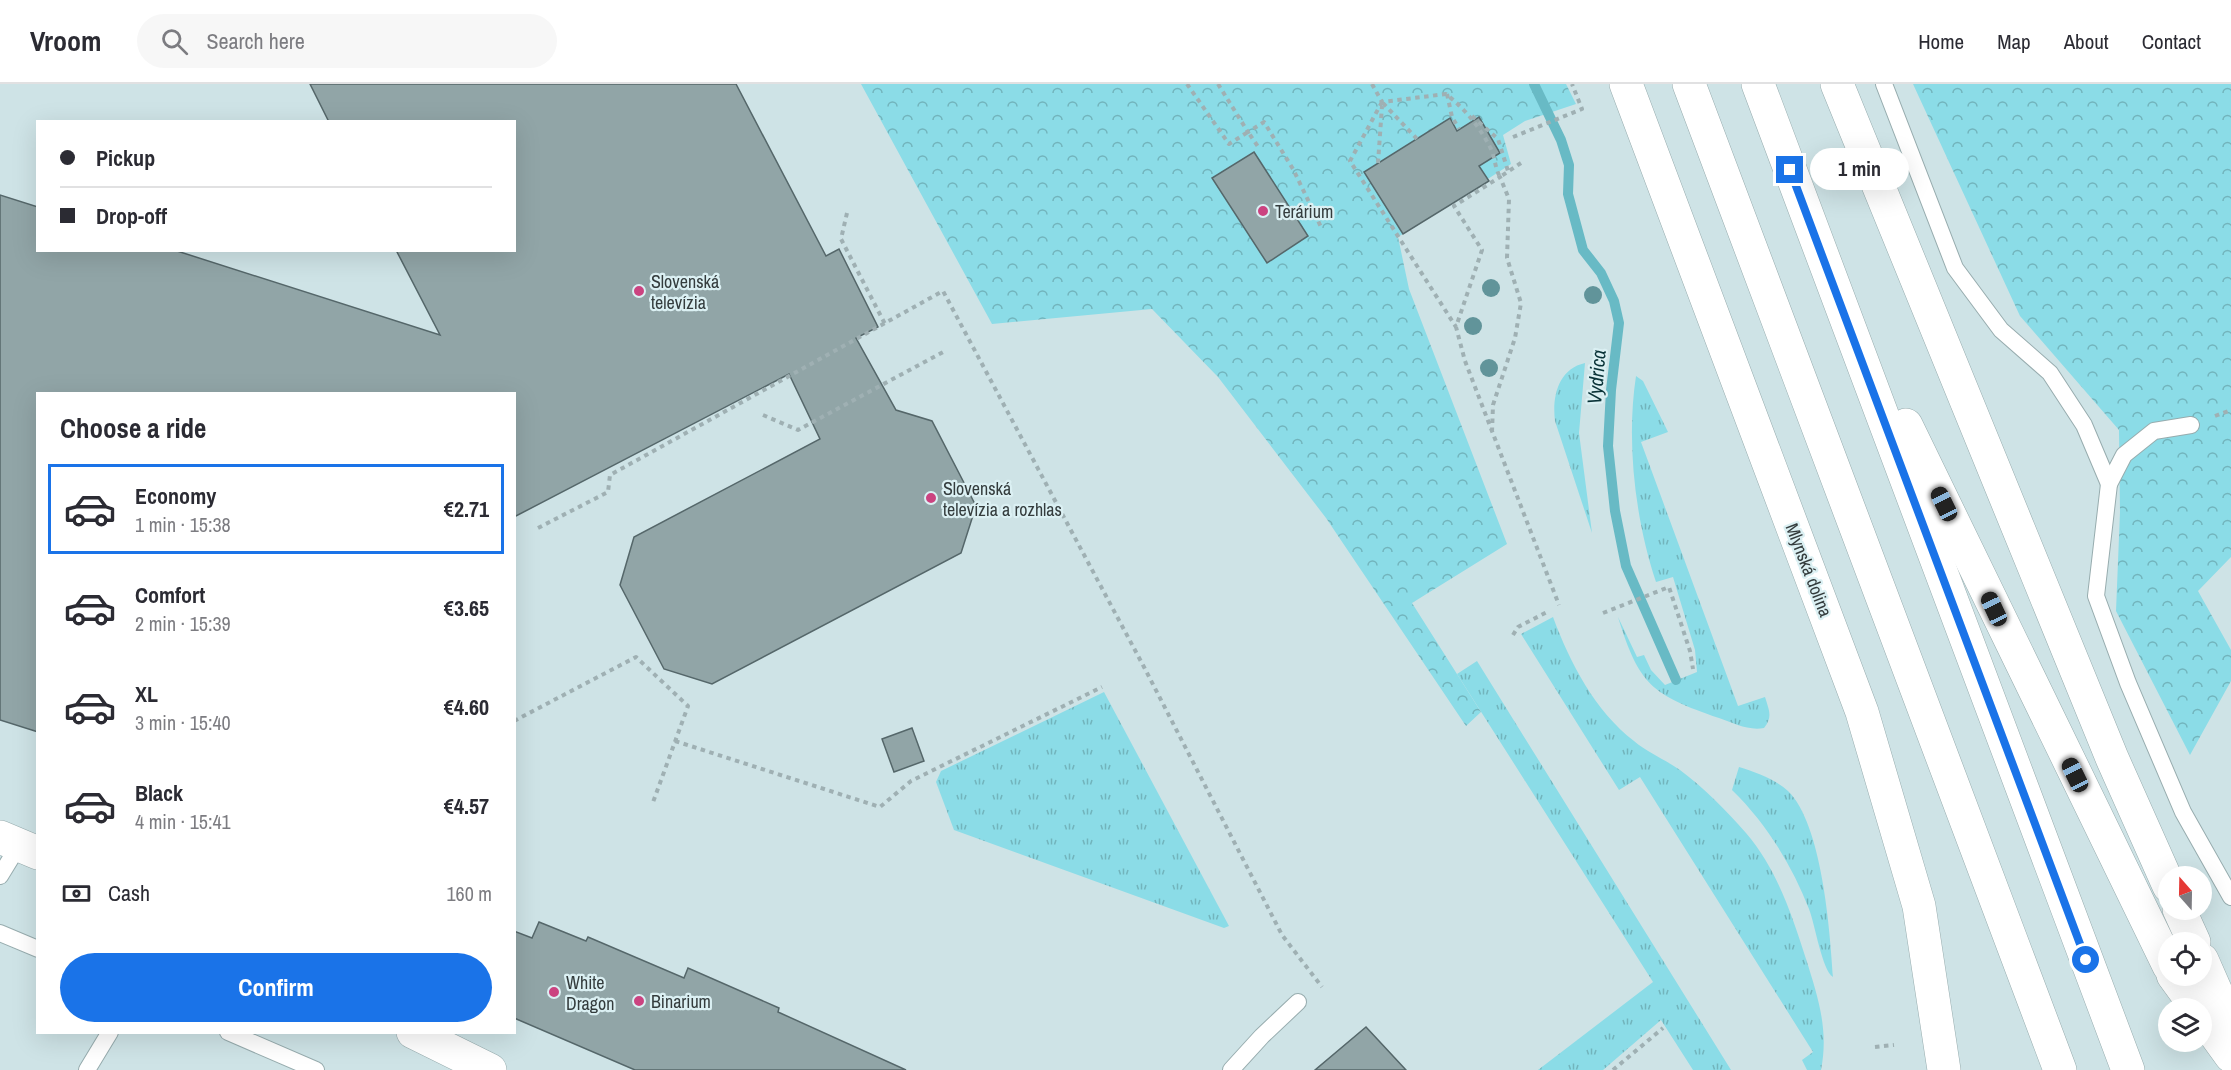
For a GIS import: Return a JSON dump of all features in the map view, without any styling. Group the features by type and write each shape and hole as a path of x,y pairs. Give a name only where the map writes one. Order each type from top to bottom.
{"main road":[{"name":"Mlynská dolina","path":"1626,84 1862,712 1919,906 1944,1070"},
{"path":"1689,84 2060,1070"},
{"path":"1758,84 2128,1070"},
{"path":"1837,84 2112,758 2160,866"},
{"path":"1814,234 2158,943"},
{"path":"2212,983 2231,1026"},
{"path":"2212,1030 2231,1056"},
{"path":"417,1034 490,1070"}],"lane":[{"path":"1884,84 1955,268 2001,330 2050,374 2084,425 2109,484"},
{"path":"2190,425 2154,431 2124,455 2109,484 2096,596 2128,683 2183,812 2231,897"},
{"path":"0,876 19,845"},
{"path":"0,933 36,948"},
{"path":"1231,1070 1298,1002"},
{"path":"87,1070 109,1034"},
{"path":"233,1034 316,1070"}],"path":[{"path":"1187,84 1229,144 1264,122 1293,169 1321,227"},
{"path":"1218,84 1259,148"},
{"path":"1514,137 1582,109 1572,84"},
{"path":"1374,85 1382,102 1417,139"},
{"path":"1382,102 1446,94 1498,139 1508,171"},
{"path":"1446,94 1452,117 1459,129"},
{"path":"1378,163 1382,102"},
{"path":"1382,102 1350,161 1456,327 1465,361 1559,605"},
{"path":"1465,109 1491,151 1509,199 1507,258 1521,303 1515,338 1492,405 1492,432"},
{"path":"1456,327 1482,250 1454,206 1521,163"},
{"path":"847,213 841,239 885,324"},
{"path":"538,528 608,492 610,475 943,291 1144,667 1282,935 1322,987"},
{"path":"763,415 798,430 945,351"},
{"path":"1603,613 1669,587 1690,651 1692,669"},
{"path":"1513,635 1518,627 1547,612"},
{"path":"516,720 636,657 688,706 652,805"},
{"path":"675,741 880,807 911,781 1102,687"},
{"path":"1613,1070 1663,1028"},
{"path":"1875,1047 1894,1045"}],"green space":[{"path":"861,84 1566,84 1576,104 1525,121 1503,135 1511,164 1398,237 1409,289 1507,544 1412,603 1481,712 1466,726 1326,518 1218,377 1152,309 992,324"},
{"path":"1913,84 2231,84 2231,557 2198,591 2231,650 2231,681 2190,755 2116,611 2120,512 2119,430 2020,316"},
{"path":"1585,363 1579,433 1592,533 1554,412 1556,394 1563,378 1568,371"},
{"path":"1636,376 1643,381 1668,432 1641,442 1738,706 1765,697 1769,717 1764,728 1736,724 1696,710 1663,694 1642,673 1626,640 1618,617 1637,657 1644,655 1651,670 1665,685 1697,672 1695,650 1673,577 1656,582 1643,532 1632,453"},
{"path":"1553,617 1576,669 1607,715 1639,745 1680,770 1723,808 1757,847 1775,877 1789,909 1818,1000 1824,1041 1821,1070 1807,1070 1802,1060 1813,1052 1640,777 1619,790 1521,634"},
{"path":"1477,661 1731,1070 1693,1070 1661,1020 1603,1070 1538,1070 1653,982 1457,674"},
{"path":"1104,692 1229,926 1224,928 954,830 936,782 941,771"},
{"path":"1739,767 1771,779 1788,791 1800,807 1809,827 1822,879 1833,977 1825,966 1809,909 1795,876 1767,831 1732,790"}],"building":[{"path":"310,84 736,84 826,256 839,249 878,327 856,338 896,410 932,421 976,506 961,553 712,684 664,669 620,585 634,537 820,439 789,374 516,516 516,392 36,392 36,731 0,720 0,195 36,206 36,252 180,252 440,335 397,252 516,252 516,120 328,120"},
{"path":"1479,117 1500,153 1479,166 1489,181 1403,234 1364,172 1450,118 1457,131"},
{"name":"Terárium","path":"1254,152 1308,236 1267,263 1212,178"},
{"path":"912,728 924,761 894,772 882,739"},
{"name":"Binarium","path":"539,922 586,941 588,937 684,978 688,968 779,1008 778,1012 906,1070 635,1070 516,1019 516,932 532,938"},
{"path":"1366,1027 1406,1070 1315,1070"}],"waterway":[{"name":"Vydrica","path":"1534,84 1561,140 1569,165 1568,194 1583,250 1601,273 1614,301 1619,323 1611,390 1608,446 1615,511 1626,566 1676,680"}],"place":[{"name":"Terárium","path":"1263,211"},
{"name":"Slovenská televízia","path":"639,291"},
{"name":"Slovenská televízia a rozhlas","path":"931,498"},
{"name":"White Dragon","path":"554,992"},
{"name":"Binarium","path":"639,1001"}],"route":[{"path":"1790,170 2086,960"}]}
